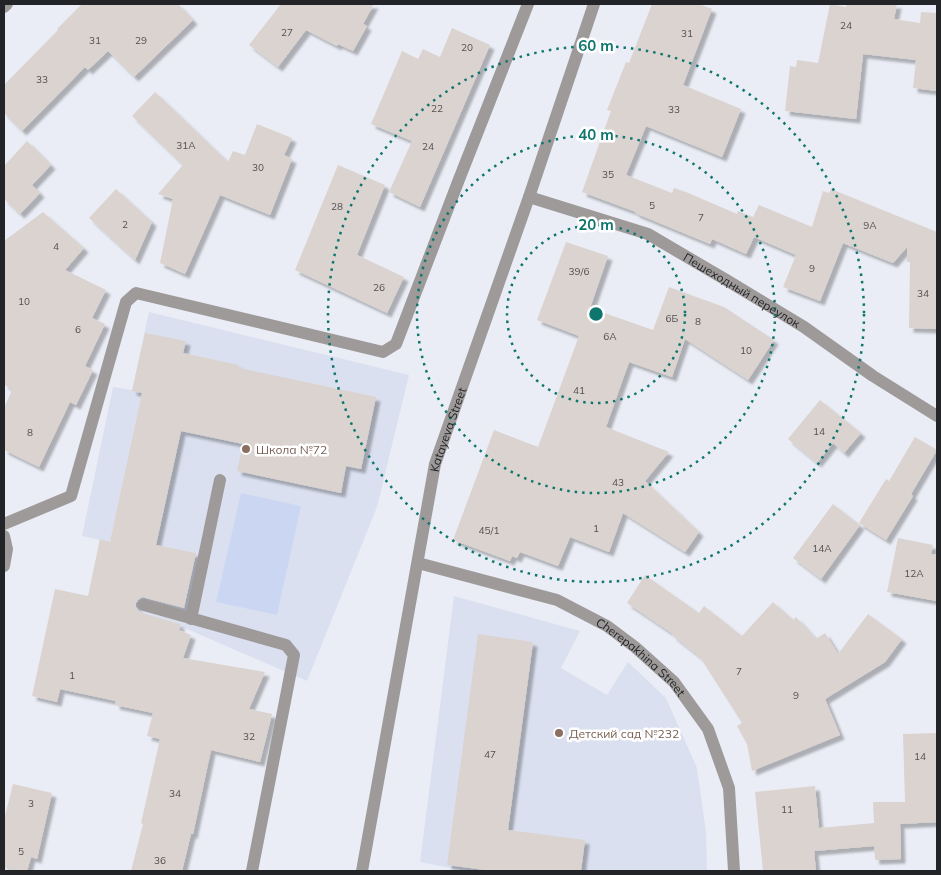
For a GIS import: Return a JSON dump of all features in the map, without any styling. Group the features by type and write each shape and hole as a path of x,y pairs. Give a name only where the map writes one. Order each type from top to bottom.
{"street":[{"path":"4,7 7,4"},
{"path":"4,524 71,496 126,302 136,293 383,352 396,344 528,4"},
{"name":"Katayeva Street","path":"362,871 435,464 529,197 594,4"},
{"name":"Пешеходный переулок","path":"529,197 648,234 804,327 873,376 937,416"},
{"path":"191,619 220,480"},
{"path":"4,536 7,549 4,566"},
{"name":"Cherepakhina Street","path":"418,563 557,600 607,626 635,647 674,682 708,730 729,788 734,871"},
{"path":"144,605 286,645 294,654 252,871"}],"shaded area":[{"name":"Школа №72","path":"149,312 409,375 377,507 307,681 187,629 128,614 130,602 89,593 100,540 82,536 113,387 132,390"},
{"path":"241,493 301,506 277,615 216,602"},
{"name":"Детский сад №232","path":"454,596 580,631 561,668 607,695 628,662 666,698 697,768 706,832 707,871 467,871 420,862"}],"building":[{"path":"82,4 178,4 193,20 134,77 108,51 88,70 85,67 22,131 4,113 4,85"},
{"path":"281,4 374,4 363,24 367,26 353,51 338,44 337,46 306,30 278,67 249,45"},
{"path":"652,4 699,4 712,9 683,85 741,109 722,157 646,126 626,175 672,193 674,188 686,192 737,214 738,211 753,217 759,205 812,227 823,191 829,193 831,189 937,232 937,329 909,328 910,262 907,262 907,247 893,263 843,243 820,301 783,287 796,255 754,237 746,254 712,239 710,244 636,212 582,192 611,111 607,110 626,62 629,63"},
{"path":"830,4 846,7 847,4 897,4 894,19 920,23 921,12 937,13 937,91 913,88 916,60 863,54 856,119 785,111 790,66 796,67 797,60 818,63"},
{"path":"452,28 490,45 420,207 389,192 412,141 371,124 402,51 418,59 423,49 440,57"},
{"path":"155,92 228,162 233,151 245,155 257,124 292,138 284,155 292,159 270,215 220,195 185,274 160,263 173,199 158,194 183,165 132,116"},
{"path":"27,141 51,165 32,185 40,193 20,214 4,199 4,166"},
{"path":"338,165 385,185 357,255 404,277 387,313 295,270"},
{"path":"116,189 152,222 135,260 89,218"},
{"path":"43,212 84,248 65,270 106,290 92,318 105,324 85,366 93,370 76,405 70,402 39,467 4,450 4,408 12,390 4,384 4,241"},
{"path":"566,242 608,256 590,308 653,330 669,287 724,307 774,340 748,380 685,339 672,377 629,362 606,427 669,452 645,481 699,532 685,552 623,513 609,552 570,537 558,566 520,552 517,558 512,556 510,561 453,540 494,430 538,447 579,336 537,320"},
{"path":"145,333 186,341 183,353 239,365 239,368 376,397 361,469 346,466 341,493 237,471 243,444 181,431 156,545 196,553 184,608 142,597 136,603 136,607 142,613 180,624 179,630 191,635 183,658 265,672 249,709 272,714 260,762 211,750 193,834 191,834 182,871 131,871 143,824 141,823 160,739 147,736 153,713 115,705 116,701 60,689 57,702 32,696 55,589 88,596 100,539 110,542 142,393 132,391"},
{"path":"820,400 861,433 844,453 833,443 817,463 788,439"},
{"path":"915,437 937,450 911,494 913,496 886,540 859,523 886,479 889,481"},
{"path":"833,504 860,525 821,579 793,558"},
{"path":"898,538 933,545 931,554 937,555 937,601 887,592"},
{"path":"645,575 699,613 704,606 742,636 773,602 793,620 796,617 816,639 825,633 838,654 868,614 902,639 885,662 825,699 840,735 752,771 747,744 737,726 742,723 700,657 673,634 627,603"},
{"path":"478,634 533,642 508,830 585,840 581,871 493,871 447,865"},
{"path":"937,733 937,822 900,824 901,859 875,860 874,846 814,851 816,871 763,871 755,792 815,786 819,828 874,823 873,802 905,802 903,734"},
{"path":"13,784 52,793 37,859 31,857 27,871 4,868 4,820"}],"place":[{"name":"Школа №72","path":"246,449"},
{"name":"Детский сад №232","path":"559,733"}]}
